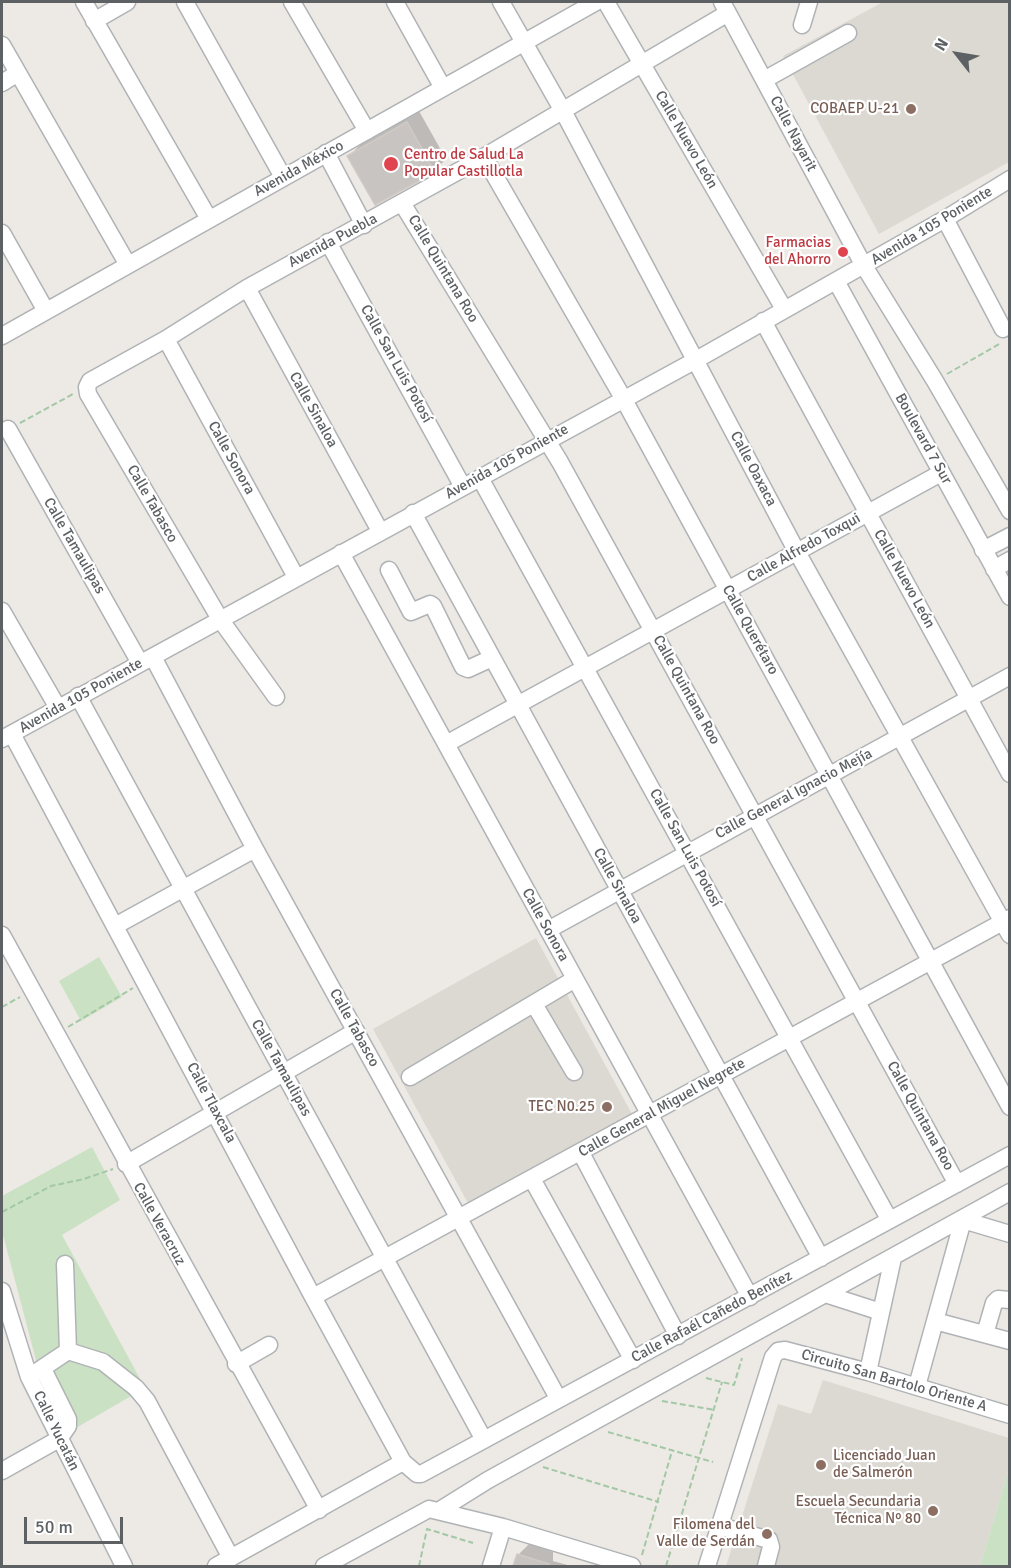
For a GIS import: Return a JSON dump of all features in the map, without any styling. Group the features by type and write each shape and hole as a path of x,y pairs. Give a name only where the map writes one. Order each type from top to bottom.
{"street":[{"path":"84,2 209,219"},
{"path":"94,21 127,2"},
{"path":"184,2 283,177"},
{"path":"292,2 367,130"},
{"path":"395,2 443,88"},
{"name":"Calle Oaxaca","path":"501,2 563,111 797,552 1007,925"},
{"name":"Avenida México","path":"2,336 596,2"},
{"name":"Calle Nuevo León","path":"606,2 784,309"},
{"path":"802,25 809,2"},
{"name":"Avenida Puebla","path":"87,387 90,381 166,339 247,288 328,242 364,225 643,64 725,7"},
{"name":"Calle Nayarit","path":"725,7 864,266"},
{"path":"764,80 848,33"},
{"path":"2,45 128,265"},
{"path":"2,83 18,73"},
{"path":"326,153 364,225"},
{"name":"Calle Querétaro","path":"484,157 623,398 1010,1107"},
{"name":"Avenida 105 Poniente","path":"7,737 78,696 696,360 864,266 1010,179"},
{"name":"Calle Quintana Roo","path":"402,203 547,441 957,1184"},
{"path":"945,219 1004,334"},
{"path":"2,233 46,310"},
{"name":"Calle San Luis Potosí","path":"328,242 463,487"},
{"path":"864,266 935,381 1010,511"},
{"name":"Boulevard 7 Sur","path":"836,281 1010,597"},
{"name":"Calle Sinaloa","path":"247,288 380,531"},
{"name":"Calle Nuevo León","path":"763,321 1010,774"},
{"name":"Calle Sonora","path":"166,339 296,577"},
{"name":"Calle Tabasco","path":"87,387 88,394 220,619 276,697"},
{"name":"Calle Tamaulipas","path":"8,429 147,660"},
{"name":"Calle Alfredo Toxqui","path":"446,744 941,473"},
{"name":"Calle San Luis Potosí","path":"480,478 889,1219"},
{"name":"Calle Sinaloa","path":"413,513 821,1258"},
{"path":"983,550 1010,536"},
{"name":"Calle Sonora","path":"341,553 750,1297"},
{"path":"994,569 1010,560"},
{"path":"389,570 411,612 430,604 433,606 463,667 468,669 492,658"},
{"path":"2,611 58,708"},
{"name":"Calle Tabasco","path":"147,660 255,849 558,1398"},
{"name":"Calle General Ignacio Mejía","path":"548,930 1010,676"},
{"name":"Calle Tamaulipas","path":"78,696 484,1440"},
{"name":"Calle Tlaxcala","path":"7,737 115,926 313,1296 408,1466"},
{"path":"115,926 255,849"},
{"name":"Calle General Miguel Negrete","path":"313,1296 459,1219 930,961 1007,925"},
{"name":"Calle Veracruz","path":"2,935 236,1364 319,1510"},
{"path":"410,1077 575,979"},
{"path":"534,1004 574,1072"},
{"path":"126,1164 283,1071 356,1031"},
{"path":"581,1152 678,1336"},
{"name":"Calle Rafaél Cañedo Benítez","path":"216,1566 319,1510 408,1466 421,1474 1010,1155"},
{"path":"532,1179 633,1360"},
{"path":"324,1566 434,1510 1010,1192"},
{"path":"963,1220 1010,1234"},
{"path":"917,1386 963,1220"},
{"path":"868,1372 893,1258"},
{"path":"65,1264 68,1351"},
{"name":"Calle Yucatán","path":"2,1291 60,1439 124,1566"},
{"path":"825,1294 881,1312"},
{"path":"985,1334 994,1303 998,1299 1010,1300"},
{"path":"935,1321 1010,1341"},
{"path":"236,1364 269,1345"},
{"name":"Circuito San Bartolo Oriente A","path":"720,1526 773,1357 778,1351 785,1350 868,1372 1010,1415"},
{"path":"36,1373 68,1351"},
{"path":"68,1351 103,1362 136,1388 147,1401 231,1558"},
{"path":"2,1471 60,1439"},
{"path":"434,1510 637,1562"},
{"path":"707,1566 720,1526 769,1540 771,1547 766,1566"},
{"path":"491,1566 503,1527"}],"path":[{"path":"935,381 1004,334"},
{"path":"8,429 87,387"},
{"path":"56,1035 145,981"},
{"path":"2,1007 32,991"},
{"path":"2,1212 51,1186 84,1179 126,1164"},
{"path":"686,1372 734,1385 747,1338"},
{"path":"666,1566 722,1382"},
{"path":"641,1397 715,1410"},
{"path":"588,1426 713,1462"},
{"path":"637,1562 659,1502 672,1451"},
{"path":"523,1461 659,1502"},
{"path":"419,1566 426,1529 473,1543"}],"shaded area":[{"name":"COBAEP U-21","path":"883,2 1009,2 1009,162 879,234 783,56"},
{"path":"536,938 632,1114 469,1205 373,1029"},
{"path":"823,1380 1009,1438 1009,1469 980,1566 726,1566 778,1404 811,1414"}],"green space":[{"path":"99,957 122,997 81,1021 59,981"},
{"path":"92,1147 120,1200 62,1235 145,1388 69,1432 37,1364 2,1231 2,1196"},
{"path":"1009,1469 1009,1566 980,1566"}],"building":[{"name":"Centro de Salud La Popular Castillotla","path":"407,122 435,172 375,205 347,156"},
{"path":"517,1554 549,1564 549,1566 513,1566"}],"place":[{"name":"COBAEP U-21","path":"911,109"},
{"name":"Centro de Salud La Popular Castillotla","path":"391,164"},
{"name":"Farmacias del Ahorro","path":"843,252"},
{"name":"TEC N0.25","path":"607,1107"},
{"name":"Licenciado Juan de Salmerón","path":"821,1465"},
{"name":"Escuela Secundaria Técnica Nº 80","path":"933,1511"},
{"name":"Filomena del Valle de Serdán","path":"767,1534"}]}
